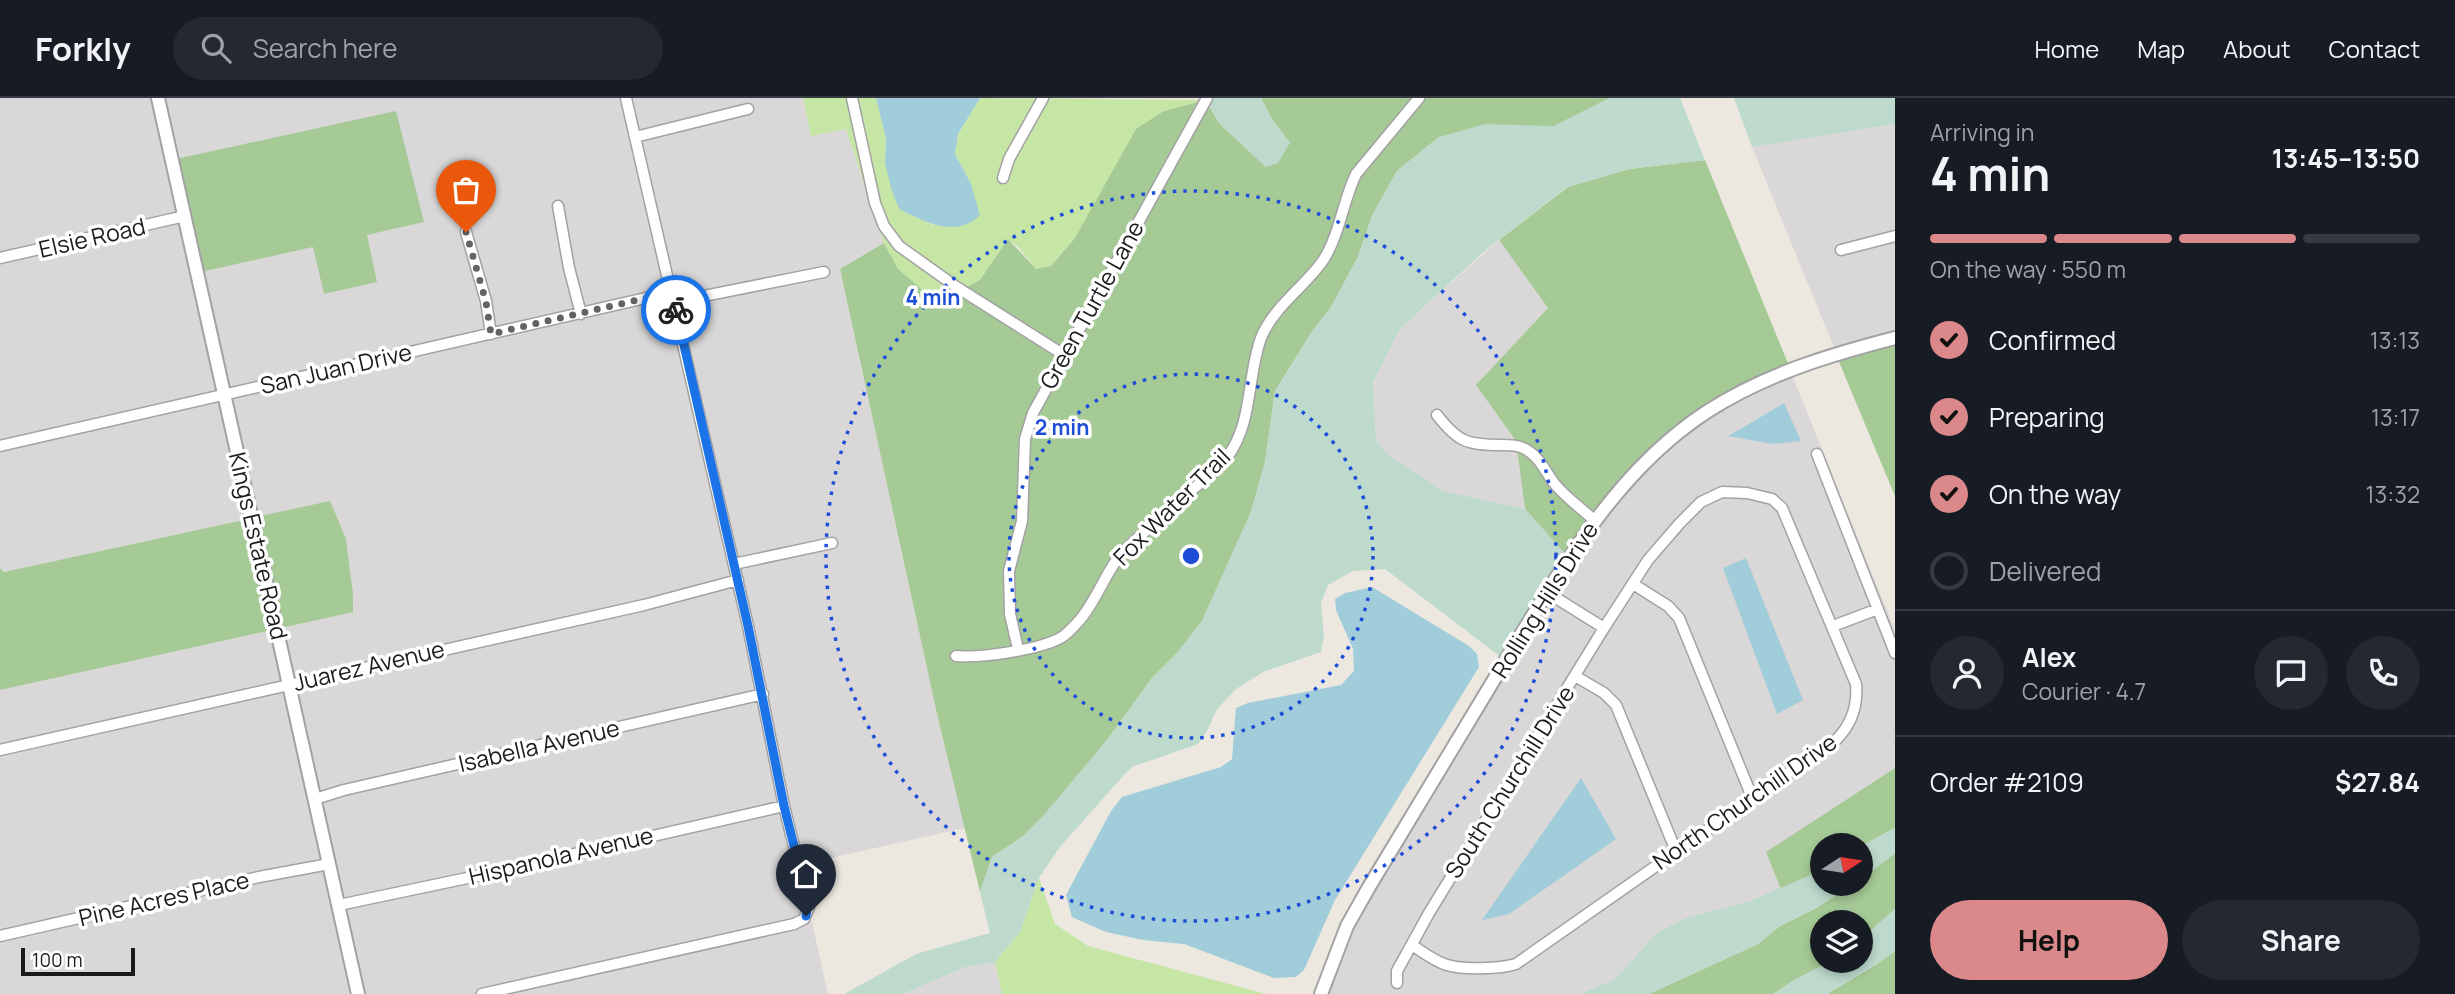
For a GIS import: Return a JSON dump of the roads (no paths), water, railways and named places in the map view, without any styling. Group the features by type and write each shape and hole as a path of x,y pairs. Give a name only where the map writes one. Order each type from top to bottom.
{"street":[{"name":"Kings Estate Road","path":"158,98 358,994"},
{"path":"482,994 794,924 806,916 808,902 784,806 738,580 626,98"},
{"path":"852,98 875,203 884,226 899,246 955,286 1064,355"},
{"path":"1003,178 1009,159 1043,98"},
{"name":"Green Turtle Lane","path":"1018,649 1008,595 1009,571 1022,521 1025,439 1033,413 1207,98"},
{"name":"Fox Water Trail","path":"956,656 975,657 1018,649 1062,636 1093,601 1110,567 1121,554 1228,457 1240,435 1249,400 1256,353 1268,324 1311,277 1325,257 1335,238 1356,174 1419,98"},
{"path":"635,137 748,109"},
{"path":"558,206 569,268 581,314"},
{"name":"Elsie Road","path":"0,258 184,216"},
{"path":"466,232 486,302 491,334"},
{"path":"1841,250 1895,236"},
{"name":"San Juan Drive","path":"0,446 581,314 824,272"},
{"name":"Rolling Hills Drive","path":"1321,994 1347,926 1369,887 1594,520 1654,455 1707,412 1758,384 1795,368 1895,338"},
{"path":"1437,415 1450,432 1463,442 1525,448 1544,467 1555,484 1594,520"},
{"path":"1817,454 1895,653"},
{"name":"North Churchill Drive","path":"1412,945 1433,959 1453,967 1505,967 1516,964 1836,740 1848,728 1857,697 1856,684 1782,508 1772,499 1722,492 1701,502 1648,560 1633,584"},
{"path":"734,564 832,543"},
{"name":"Juarez Avenue","path":"0,750 644,605 738,580"},
{"path":"1633,584 1668,606 1679,618 1752,797"},
{"name":"South Churchill Drive","path":"1397,983 1397,971 1429,913 1633,584"},
{"path":"1548,593 1604,628"},
{"path":"1833,626 1878,609"},
{"path":"1575,676 1604,693 1616,705 1676,851"},
{"name":"Isabella Avenue","path":"315,799 344,790 763,694"},
{"name":"Hispanola Avenue","path":"339,905 784,806"},
{"name":"Pine Acres Place","path":"0,936 259,877 329,864"}],"water":[{"path":"876,98 980,98 958,134 955,154 971,184 980,215 971,222 951,227 930,223 899,209 885,163 886,138"},
{"path":"1784,403 1801,441 1773,444 1728,436"},
{"path":"1746,558 1803,700 1777,714 1723,568"},
{"path":"1372,587 1469,646 1477,654 1479,667 1335,900 1304,970 1296,977 1274,978 1184,944 1143,940 1106,932 1072,917 1066,895 1111,811 1122,797 1221,767 1232,759 1236,708 1248,703 1341,685 1354,671 1353,649 1336,610 1335,599 1345,593"},
{"path":"1581,778 1616,839 1509,914 1482,920"}]}
